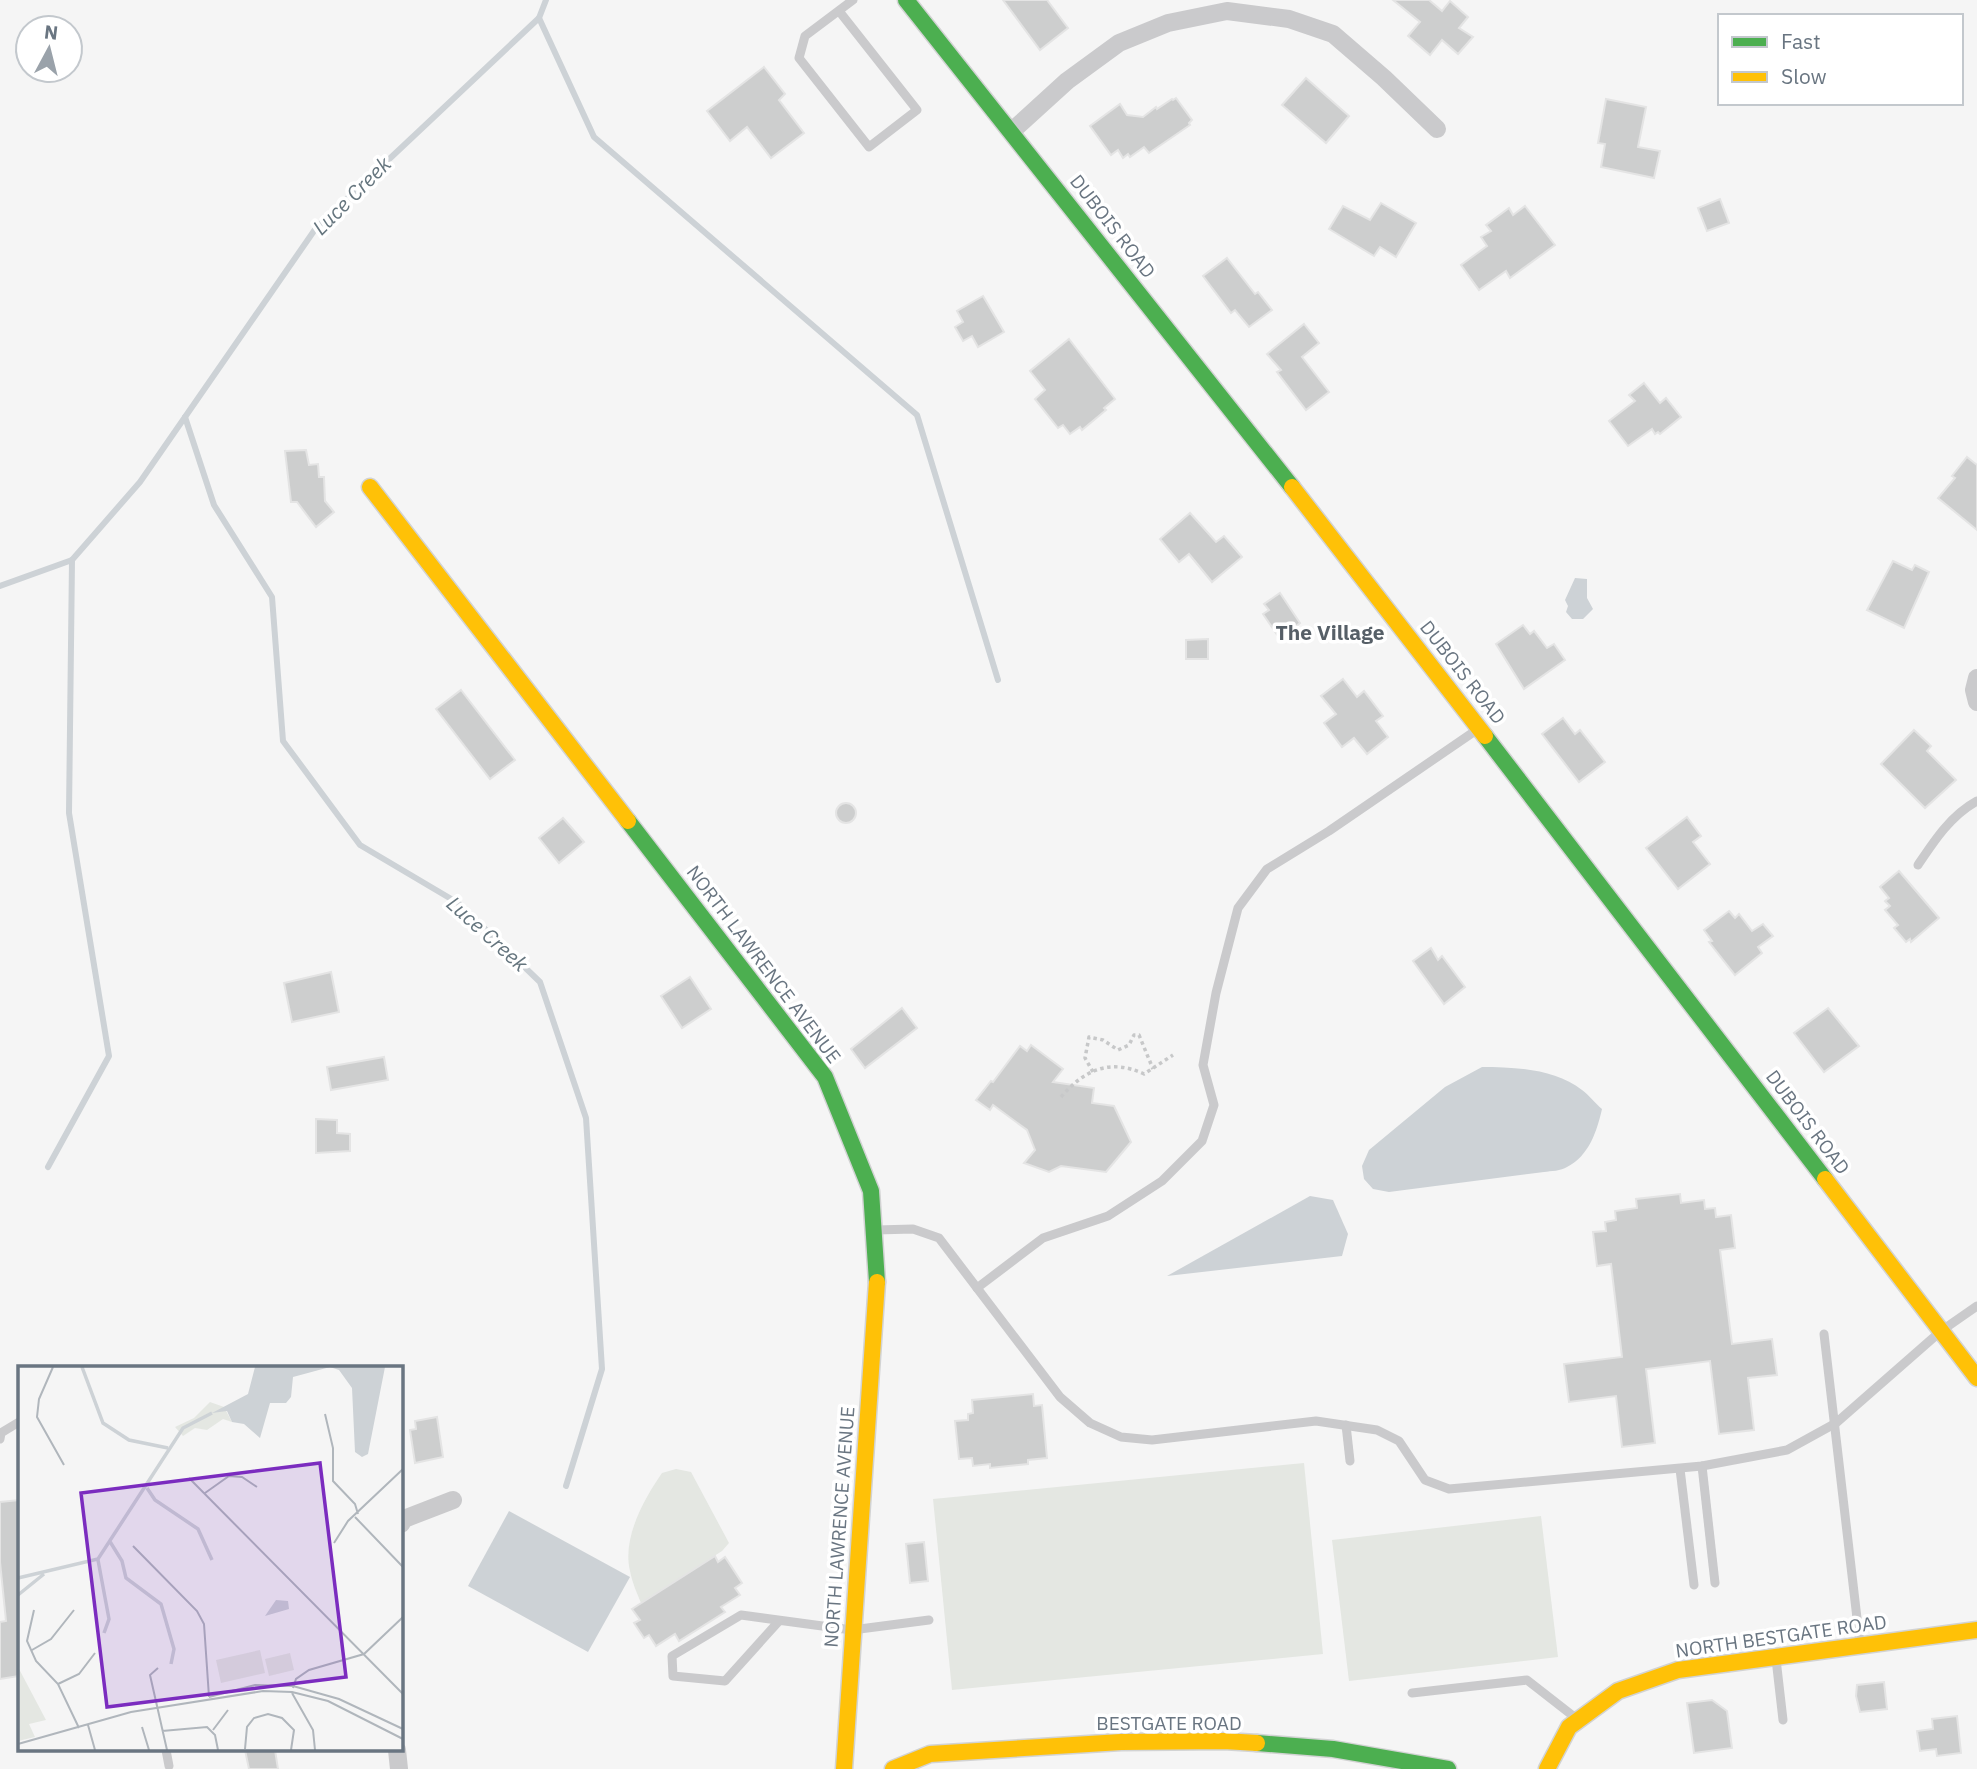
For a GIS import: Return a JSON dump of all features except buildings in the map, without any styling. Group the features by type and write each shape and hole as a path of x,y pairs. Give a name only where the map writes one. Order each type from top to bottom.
{"street":[{"name":"DUBOIS ROAD","path":"906,0 1012,131 1480,728 1977,1378"},
{"path":"1012,131 1067,81 1119,43 1168,23 1227,11 1289,19 1332,34 1384,78 1437,129"},
{"name":"NORTH LAWRENCE AVENUE","path":"370,487 825,1077 871,1191 878,1272 844,1769"},
{"path":"1977,678 1974,690 1977,702"},
{"path":"402,1522 404,1519 453,1500"},
{"name":"NORTH BESTGATE ROAD","path":"1547,1769 1569,1727 1618,1691 1678,1670 1977,1630"},
{"name":"BESTGATE ROAD","path":"893,1769 930,1754 1121,1742 1224,1741 1333,1749 1448,1769"}],"lane":[{"path":"839,11 917,110 869,147 799,58 805,36 853,0"},
{"path":"977,1288 1043,1238 1108,1216 1162,1181 1202,1141 1214,1105 1203,1065 1216,993 1238,908 1267,869 1329,831 1480,728"},
{"path":"1918,865 1937,836 1969,805 1977,801"},
{"path":"874,1230 913,1229 939,1238 1060,1397 1090,1423 1121,1437 1153,1440 1316,1421 1346,1425 1377,1430 1399,1441 1424,1480 1448,1489 1680,1469 1787,1450 1836,1423 1941,1331 1977,1306"},
{"path":"1824,1334 1860,1646"},
{"path":"0,1438 1,1433 18,1423"},
{"path":"1346,1425 1350,1461"},
{"path":"1702,1466 1716,1583"},
{"path":"1680,1469 1694,1585"},
{"path":"779,1620 726,1681 673,1676 672,1656 741,1615 779,1620 852,1630 929,1620"},
{"path":"1776,1657 1783,1720"},
{"path":"1412,1693 1527,1680 1579,1720"},
{"path":"158,1769 170,1768"}],"path":[{"path":"1093,1072 1085,1058 1089,1037 1103,1040 1118,1050 1129,1045 1134,1035 1139,1035 1153,1069"},
{"path":"1061,1097 1073,1082 1093,1072 1114,1066 1129,1067 1144,1074 1173,1055"}],"shaded area":[{"path":"1575,578 1587,579 1587,598 1593,609 1583,619 1572,619 1566,612 1568,606 1565,600"},
{"path":"1482,1067 1547,1073 1571,1083 1587,1094 1602,1109 1595,1134 1581,1156 1567,1167 1556,1171 1389,1192 1373,1189 1364,1179 1362,1166 1369,1150 1445,1087"},
{"path":"1310,1196 1333,1200 1348,1234 1342,1256 1167,1276"},
{"path":"1304,1463 1323,1654 952,1690 933,1499"},
{"path":"676,1469 691,1472 729,1543 722,1551 641,1603 628,1558 632,1532 648,1495 662,1473"},
{"path":"509,1511 630,1577 588,1652 468,1586"},
{"path":"1541,1516 1558,1657 1349,1681 1332,1540"}],"waterway":[{"name":"Luce Creek","path":"0,586 72,560 140,482 316,228 539,18 546,0"},
{"path":"539,18 594,137 917,415 998,680"},
{"name":"Luce Creek","path":"185,417 214,505 272,597 283,741 360,845 458,903 540,982 586,1118 602,1369 566,1486"},
{"path":"48,1167 109,1056 69,813 72,560"}],"traffic: fast":[{"path":"906,0 1292,487"},
{"path":"1485,736 1825,1179"},
{"path":"628,821 825,1077 871,1191 877,1282"},
{"path":"1257,1743 1333,1749 1448,1769"}],"traffic: slow":[{"path":"370,487 628,821"},
{"path":"1292,487 1485,736"},
{"path":"1825,1179 1977,1378"},
{"path":"844,1769 877,1282"},
{"path":"1547,1769 1569,1727 1618,1691 1678,1670 1977,1630"},
{"path":"893,1769 930,1754 1121,1742 1257,1743"}],"district":[{"name":"The Village","path":"1330,633"}]}
